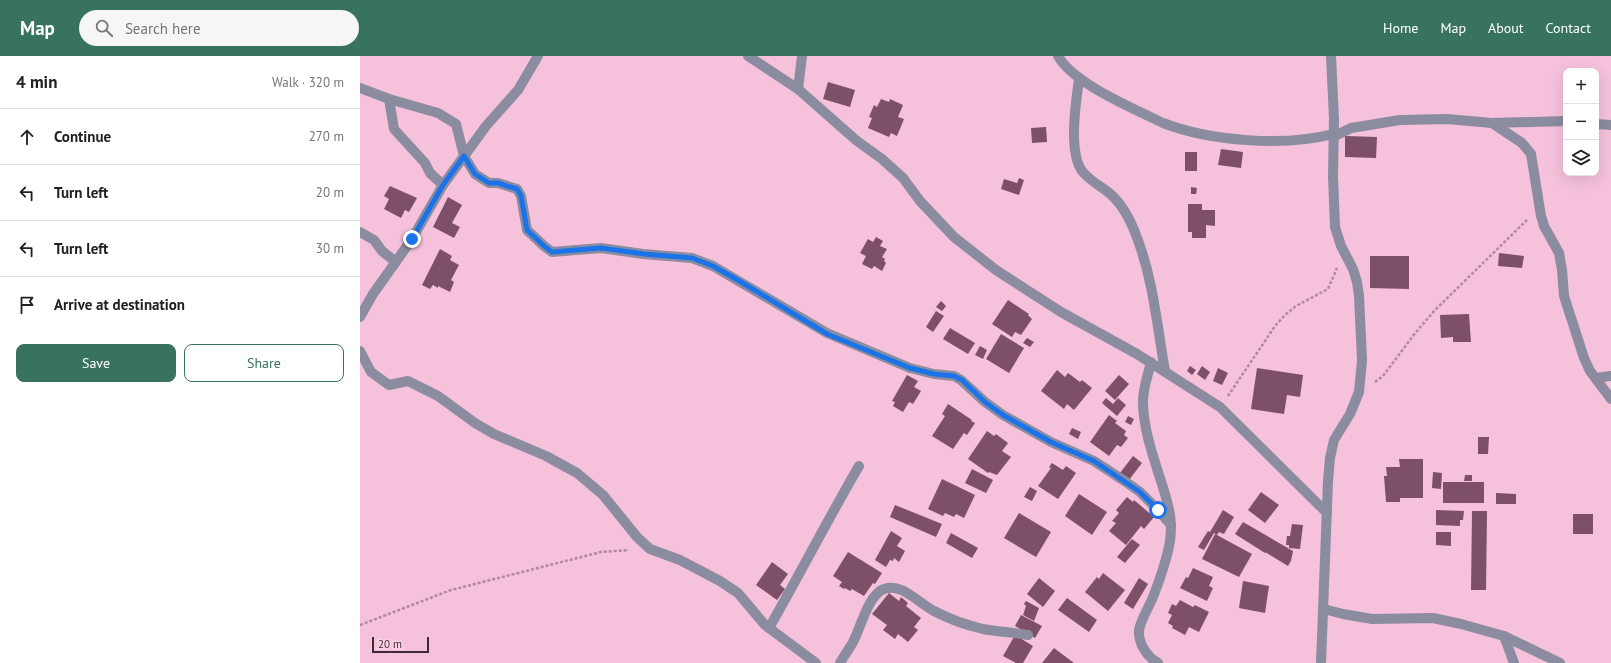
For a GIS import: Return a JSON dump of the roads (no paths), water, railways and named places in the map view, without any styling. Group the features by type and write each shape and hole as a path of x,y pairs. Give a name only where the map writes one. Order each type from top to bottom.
{"street":[{"path":"360,317 373,294 412,239 443,185 486,126 518,90 538,56"},
{"path":"748,56 798,89 903,178 920,202 954,237 996,270 1061,312 1151,362 1220,406 1327,512"},
{"path":"798,89 802,56"},
{"path":"1058,56 1079,79 1163,123 1176,128 1221,137 1248,140 1301,140 1333,135 1351,128 1400,120 1447,119 1492,123 1563,120"},
{"path":"1321,663 1330,458 1334,440 1350,414 1359,392 1362,360 1359,296 1353,269 1341,246 1335,227 1332,176 1334,119 1331,56"},
{"path":"1079,79 1074,120 1075,144 1078,163 1083,172 1116,199 1125,211 1136,235 1151,285 1165,371"},
{"path":"360,88 389,99 438,113 456,124 464,156 475,174 489,183 498,183 517,189 521,196 527,230 552,252 601,248 644,254 692,258 713,266 827,334 910,368 934,374 954,376 962,380 985,402 1019,425 1051,442 1094,461 1126,482 1140,492 1171,525"},
{"path":"389,99 394,128 425,163 430,173 443,185"},
{"path":"1492,123 1522,143 1531,154 1535,186 1544,226 1558,253 1562,270 1564,296 1584,358 1590,371 1611,399"},
{"path":"1599,124 1611,125"},
{"path":"360,232 374,240 382,251 396,262"},
{"path":"360,351 371,372 390,385 408,382 438,396 475,423 546,456 577,473 603,495 637,537 650,548 680,560 720,581 738,593 769,628 816,663"},
{"path":"1151,362 1143,401 1145,417 1155,460 1170,506 1171,525 1170,541 1165,562 1154,596 1139,631 1141,642 1147,654 1158,663"},
{"path":"1596,378 1611,376"},
{"path":"769,628 791,591 829,517 859,466"},
{"path":"840,663 852,644 866,611 878,593 887,588 900,589 933,611 959,622 983,629 1028,635"},
{"path":"1324,609 1372,619 1433,618 1504,636 1560,663"},
{"path":"1504,636 1514,663"}]}
